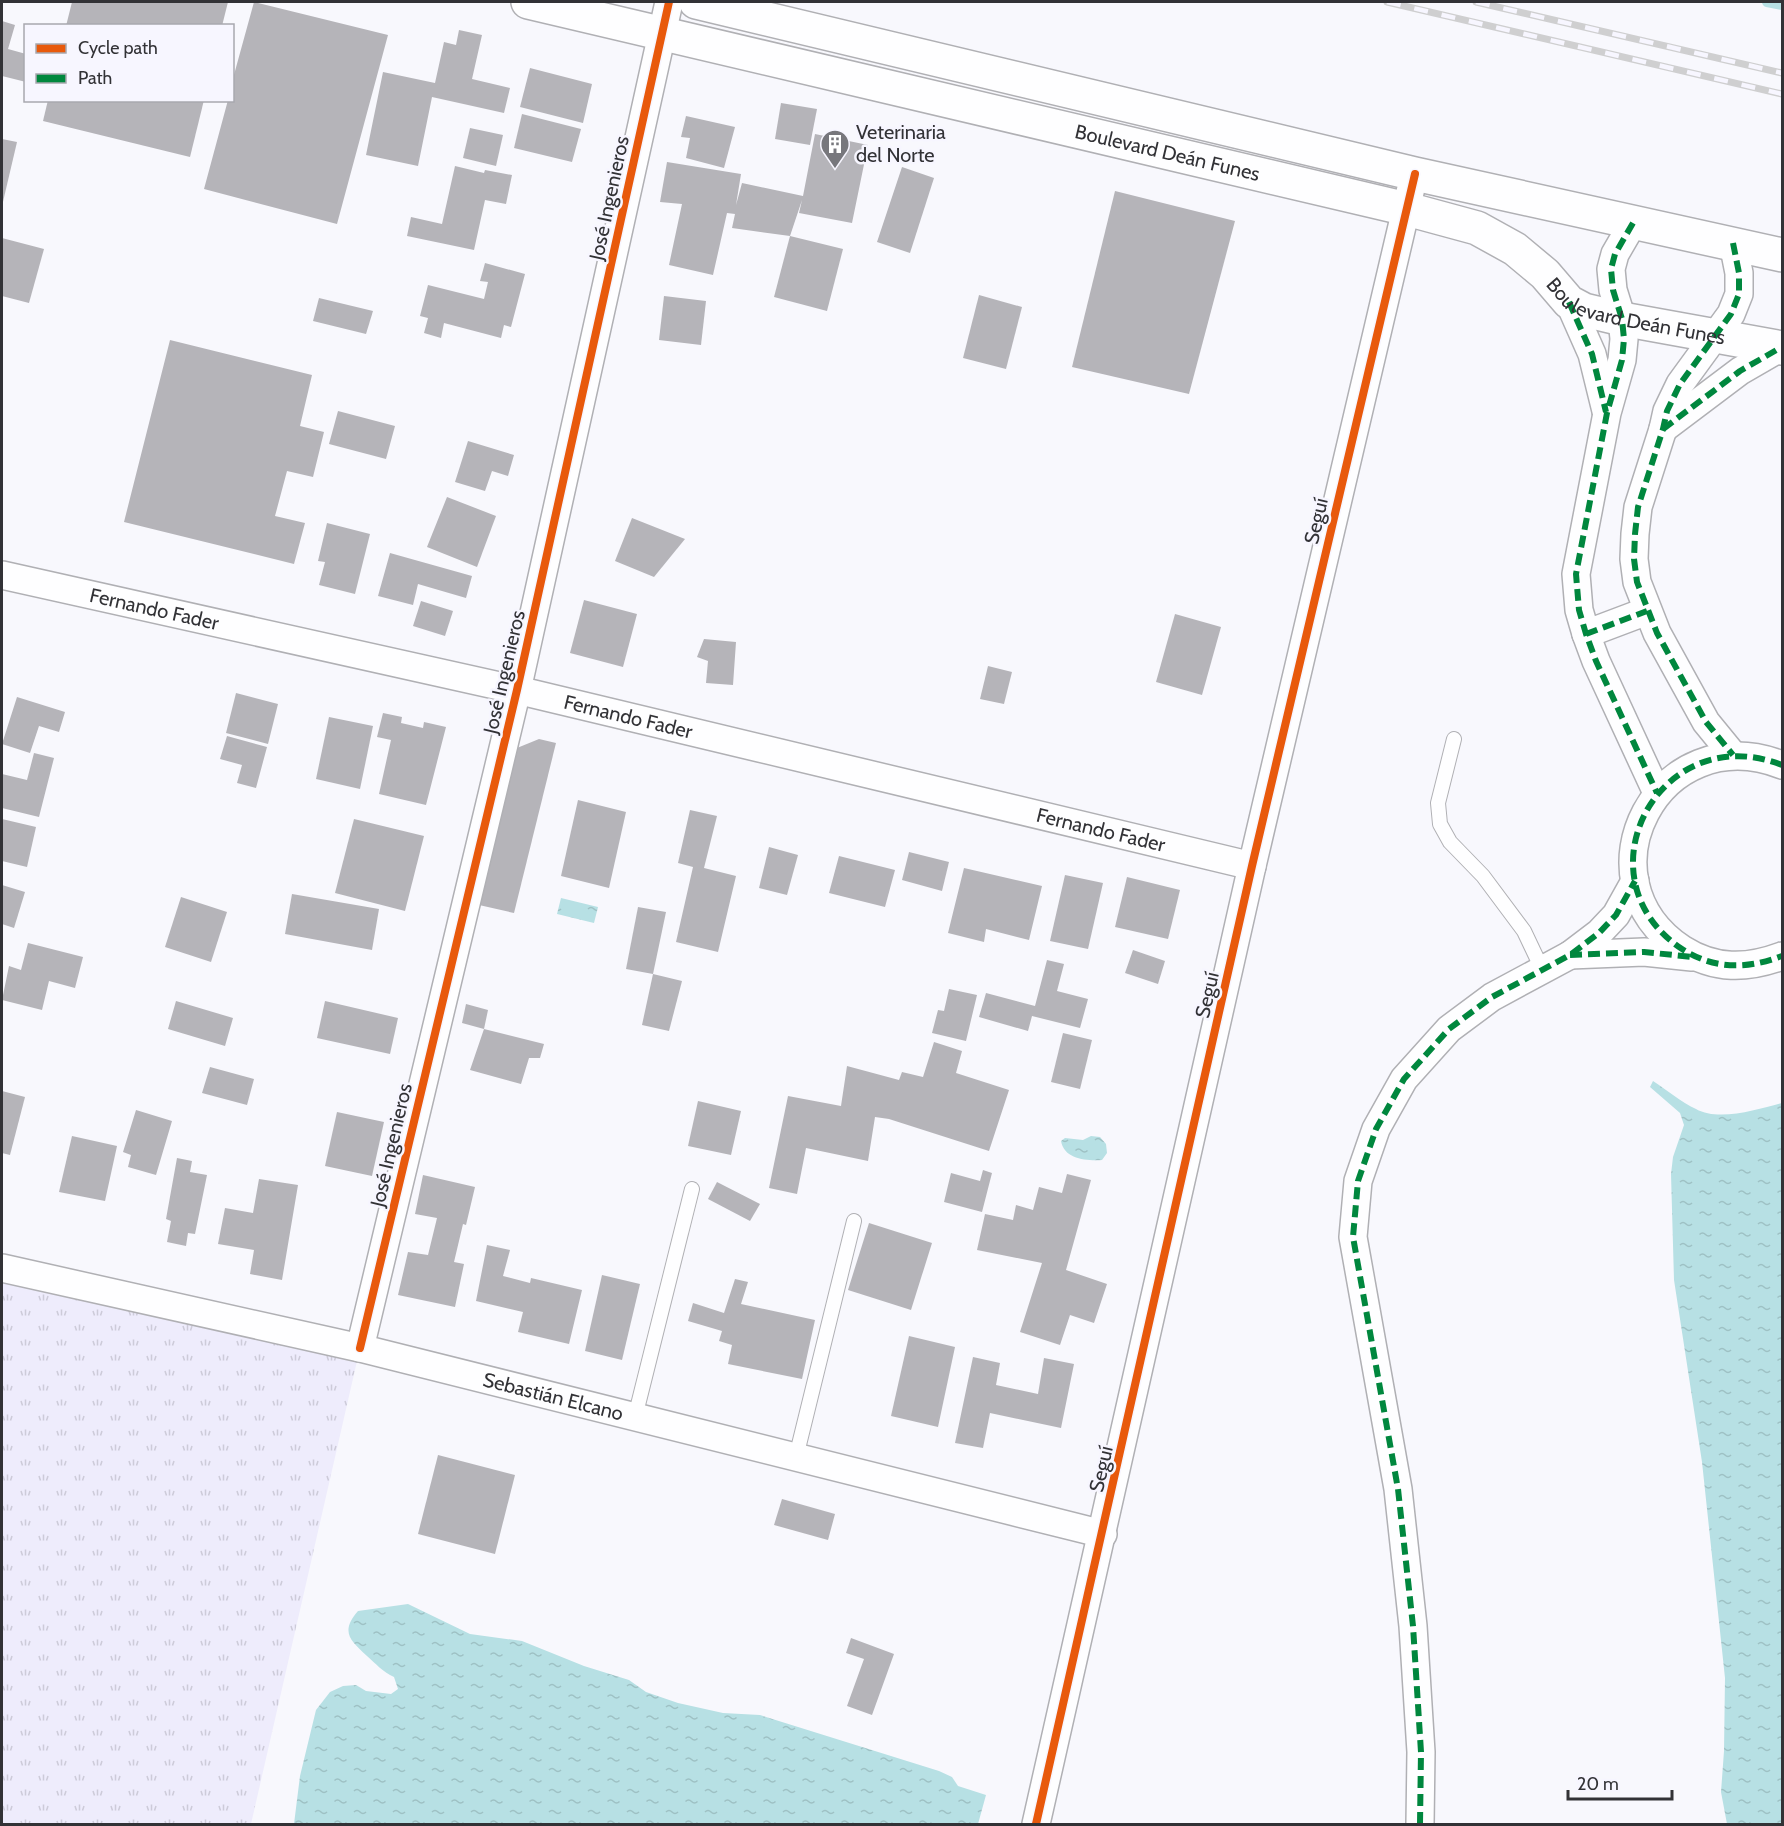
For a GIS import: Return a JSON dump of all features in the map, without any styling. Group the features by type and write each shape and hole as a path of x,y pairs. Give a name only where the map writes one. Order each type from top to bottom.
{"main road":[{"name":"Boulevard Deán Funes","path":"528,2 666,17 1477,228 1515,249 1545,274 1569,302 1584,310 1781,348"},
{"name":"Boulevard Deán Funes","path":"696,2 1415,174 1782,255"}],"street":[{"name":"José Ingenieros","path":"360,1348 517,690 666,17"},
{"name":"Seguí","path":"1036,1824 1252,866 1415,174"},
{"path":"1633,223 1615,254 1611,269 1613,290 1622,319 1624,339 1622,360 1607,412 1576,574 1579,610 1596,661 1658,793"},
{"path":"1732,243 1739,273 1739,294 1731,314 1680,384 1667,411 1664,429 1638,507 1634,559 1637,582 1657,633 1706,722 1733,755"},
{"path":"1569,302 1592,354 1607,412"},
{"path":"1664,429 1740,371 1781,348"},
{"name":"Fernando Fader","path":"2,574 517,690 1252,866"},
{"path":"1586,634 1647,611"},
{"path":"1696,958 1668,939 1646,913 1635,881 1634,850 1641,820 1658,793 1679,774 1704,761 1733,755 1763,757 1782,765"},
{"path":"1420,1824 1420,1752 1413,1626 1398,1489 1362,1298 1353,1237 1358,1181 1376,1129 1404,1079 1449,1029 1492,997 1570,955 1599,933 1616,915 1635,881"},
{"path":"1570,955 1644,952 1696,958 1727,966 1760,964 1782,956"},
{"name":"Sebastián Elcano","path":"2,1268 360,1348 1103,1534"}],"lane":[{"path":"1454,739 1438,803 1440,824 1450,842 1483,876 1524,932 1542,969"},
{"path":"636,1417 692,1189"},
{"path":"796,1457 854,1221"}],"green space":[{"path":"2,1268 360,1348 251,1824 2,1824"}],"water":[{"path":"561,898 598,907 594,923 557,914"},
{"path":"1653,1081 1685,1103 1705,1113 1739,1113 1782,1103 1782,1824 1727,1824 1721,1792 1725,1678 1702,1462 1674,1280 1671,1174 1673,1157 1684,1125 1680,1113 1650,1087"},
{"path":"1091,1136 1100,1137 1106,1144 1107,1153 1102,1160 1077,1158 1066,1152 1061,1141 1065,1138 1083,1140"},
{"path":"408,1604 470,1634 522,1641 584,1666 629,1680 646,1692 678,1703 723,1713 760,1715 939,1771 952,1777 958,1786 986,1795 978,1824 294,1824 300,1776 316,1710 330,1692 343,1686 356,1685 366,1691 391,1694 398,1689 394,1677 380,1668 352,1640 348,1630 349,1625 358,1611"}],"building":[{"path":"72,2 228,2 222,24 66,24"},
{"path":"254,2 388,35 337,224 204,189 227,102 234,102 234,75"},
{"path":"2,21 15,25 8,49 24,53 24,82 2,76"},
{"path":"459,30 482,35 472,79 510,88 504,113 432,97 418,166 366,155 383,72 435,83 444,42 456,45"},
{"path":"530,68 592,84 583,123 520,107"},
{"path":"48,102 204,102 190,157 43,121"},
{"path":"781,103 817,109 810,145 775,139"},
{"path":"522,114 581,129 572,162 514,148"},
{"path":"686,116 735,127 724,168 686,158 690,138 681,137"},
{"path":"470,128 503,135 496,166 463,158"},
{"path":"815,134 868,145 852,223 799,213 802,200 790,236 732,228 735,214 727,213 713,275 669,265 682,204 660,202 667,162 741,174 736,205 742,183 803,196"},
{"path":"2,139 17,142 2,206"},
{"path":"455,166 484,173 485,170 512,175 506,204 485,200 474,250 407,236 411,217 442,224"},
{"path":"902,167 934,178 910,253 877,242"},
{"path":"1115,191 1235,221 1189,394 1072,367"},
{"path":"790,236 843,249 827,311 774,297"},
{"path":"2,238 44,249 29,303 2,296"},
{"path":"485,263 525,274 511,327 504,325 501,338 444,323 441,338 424,333 428,318 420,316 428,285 484,299 488,282 480,281"},
{"path":"979,295 1022,307 1006,369 963,358"},
{"path":"664,296 706,301 701,345 659,340"},
{"path":"319,298 373,311 366,334 313,321"},
{"path":"170,340 312,375 300,426 324,432 313,477 287,471 275,516 305,523 294,564 124,522"},
{"path":"338,411 395,426 386,459 329,444"},
{"path":"468,441 514,455 508,476 492,471 485,491 455,482"},
{"path":"447,497 496,516 477,567 427,547"},
{"path":"632,518 685,539 654,577 615,561"},
{"path":"327,523 370,534 355,594 319,585 325,562 318,561"},
{"path":"390,553 472,576 466,598 418,584 413,605 378,596"},
{"path":"584,600 637,614 623,667 570,653"},
{"path":"421,601 453,611 445,636 413,626"},
{"path":"1175,614 1221,627 1202,695 1156,682"},
{"path":"704,639 736,642 733,685 706,683 708,661 697,657"},
{"path":"988,666 1012,672 1004,704 980,699"},
{"path":"236,693 278,704 268,744 226,733"},
{"path":"17,697 65,712 59,732 39,726 30,753 2,744"},
{"path":"383,713 402,717 401,723 423,728 424,722 446,727 426,805 379,794 391,740 377,737"},
{"path":"329,717 373,726 360,789 316,779"},
{"path":"227,736 267,747 256,788 237,783 242,765 220,759"},
{"path":"539,739 556,743 514,913 479,905 517,748"},
{"path":"34,753 54,758 39,817 2,808 2,774 27,780"},
{"path":"578,800 626,812 609,888 561,876"},
{"path":"690,810 717,816 704,868 736,876 718,952 676,942 693,867 678,863"},
{"path":"2,819 36,827 27,867 2,861"},
{"path":"354,819 424,836 405,911 335,893"},
{"path":"769,847 798,855 787,895 759,888"},
{"path":"909,852 949,862 942,891 902,880"},
{"path":"839,856 895,870 885,907 829,893"},
{"path":"964,868 1042,886 1029,940 986,929 984,942 948,933"},
{"path":"1065,875 1103,883 1088,949 1050,941"},
{"path":"1127,877 1180,890 1168,939 1115,927"},
{"path":"2,885 25,892 14,928 2,924"},
{"path":"292,894 379,909 372,950 285,934"},
{"path":"181,897 227,912 211,962 165,947"},
{"path":"638,907 666,912 653,974 626,969"},
{"path":"28,943 83,957 75,988 49,981 42,1010 2,1000 9,966 21,970"},
{"path":"1133,950 1165,961 1158,984 1125,973"},
{"path":"1047,960 1064,964 1057,991 1088,999 1080,1028 1032,1016 1028,1031 979,1017 986,993 1035,1006"},
{"path":"653,974 682,981 669,1031 642,1025"},
{"path":"949,989 977,995 966,1041 932,1033 938,1010 944,1011"},
{"path":"176,1001 233,1018 225,1046 168,1029"},
{"path":"325,1001 398,1018 390,1054 317,1038"},
{"path":"466,1004 488,1010 484,1029 462,1023"},
{"path":"484,1029 544,1044 540,1058 529,1058 521,1084 470,1070"},
{"path":"1063,1033 1092,1040 1080,1089 1051,1082"},
{"path":"934,1042 962,1051 956,1073 1009,1090 989,1151 889,1119 875,1117 868,1161 806,1148 797,1194 769,1188 788,1096 841,1106 847,1066 899,1080 902,1072 923,1077"},
{"path":"210,1067 254,1079 247,1105 202,1093"},
{"path":"2,1091 25,1097 10,1155 2,1153"},
{"path":"698,1101 741,1111 731,1155 688,1146"},
{"path":"136,1110 172,1121 156,1175 128,1167 131,1155 123,1152"},
{"path":"337,1112 384,1122 372,1176 325,1166"},
{"path":"72,1136 117,1146 105,1201 59,1192"},
{"path":"177,1158 192,1161 190,1172 207,1175 195,1234 188,1233 186,1246 167,1242 171,1221 166,1219"},
{"path":"983,1170 992,1173 982,1212 944,1202 951,1173 980,1181"},
{"path":"1067,1174 1091,1180 1066,1270 1107,1284 1094,1323 1070,1315 1060,1345 1020,1332 1042,1263 977,1250 985,1214 1013,1220 1016,1205 1033,1210 1039,1187 1062,1193"},
{"path":"423,1175 475,1187 454,1262 464,1264 455,1307 398,1295 408,1252 428,1255 437,1218 415,1214"},
{"path":"259,1179 298,1185 282,1280 250,1274 254,1250 218,1244 225,1208 253,1213"},
{"path":"717,1182 760,1204 750,1221 708,1199"},
{"path":"869,1223 932,1243 911,1310 848,1290"},
{"path":"487,1245 510,1250 503,1276 530,1283 531,1278 582,1290 569,1344 518,1332 523,1312 476,1301"},
{"path":"602,1275 640,1284 622,1360 585,1351"},
{"path":"735,1279 748,1282 741,1304 815,1320 802,1379 728,1364 732,1345 719,1341 722,1331 688,1321 693,1303 724,1313"},
{"path":"909,1336 955,1347 938,1427 891,1416"},
{"path":"973,1357 1000,1363 996,1385 1038,1394 1044,1358 1074,1364 1061,1428 990,1413 983,1448 955,1443"},
{"path":"438,1455 515,1475 495,1554 418,1534"},
{"path":"782,1499 835,1514 828,1540 774,1525"},
{"path":"851,1638 894,1654 872,1715 847,1706 864,1659 846,1653"}],"waterway":[{"path":"1767,2 1782,5"}],"railway":[{"path":"1387,2 1782,94"},
{"path":"1476,2 1782,73"}],"marked path":[{"path":"1633,223 1615,254 1611,269 1613,290 1622,319 1624,339 1622,360 1607,413 1576,574 1579,610 1586,634 1596,661 1657,793"},
{"path":"1733,243 1739,273 1739,294 1731,314 1680,384 1667,411 1638,507 1634,559 1637,582 1657,633 1706,722 1733,755"},
{"path":"1569,302 1592,354 1606,412"},
{"path":"1663,429 1740,371 1780,348"},
{"path":"1586,634 1647,611"},
{"path":"1782,765 1738,756 1699,764 1668,783 1646,812 1634,847 1635,884 1651,919 1682,949 1707,961 1731,965 1756,963 1782,956"},
{"path":"1420,1824 1421,1752 1413,1626 1398,1489 1353,1237 1358,1181 1376,1129 1404,1079 1449,1029 1492,997 1570,955 1599,933 1616,915 1635,881"},
{"path":"1570,955 1644,952 1693,957"}],"cycle path":[{"path":"360,1348 517,690 669,2"},
{"path":"1036,1824 1252,866 1415,174"}],"place":[{"name":"Veterinaria del Norte","path":"835,170"}]}
